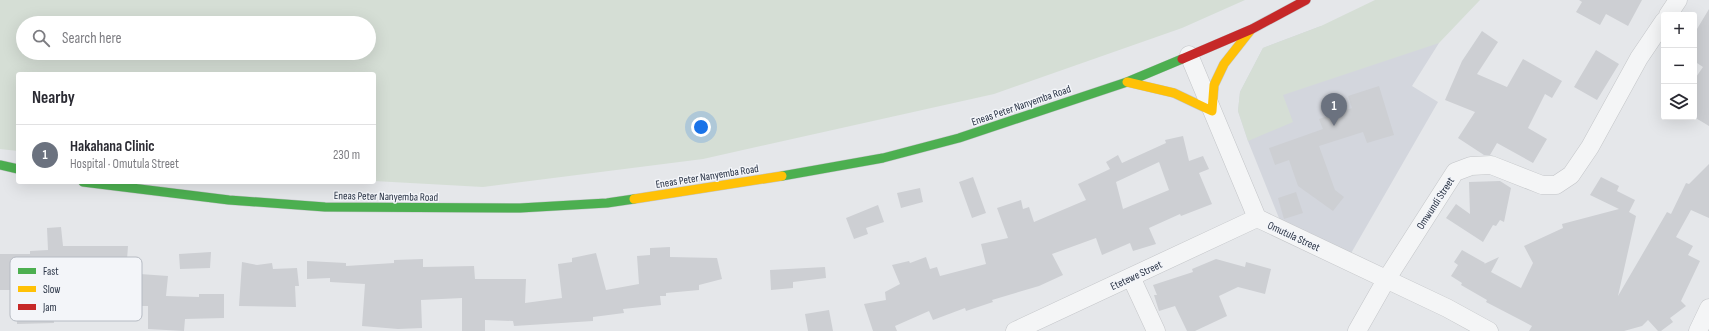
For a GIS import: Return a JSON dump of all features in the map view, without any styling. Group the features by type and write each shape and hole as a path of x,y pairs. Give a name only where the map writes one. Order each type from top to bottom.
{"main road":[{"name":"Eneas Peter Nanyemba Road","path":"99,184 229,200 325,207 520,208 607,203 698,190 883,158 959,138 1127,82 1252,29 1306,0"},
{"path":"1127,82 1174,93 1212,111 1214,85 1224,64 1252,29"},
{"path":"0,165 16,169"}],"street":[{"path":"1670,12 1678,0"},
{"name":"Omwundi Street","path":"1357,331 1386,280 1455,172 1471,166 1491,165 1542,185 1556,185 1571,175 1590,147 1639,58 1661,25"},
{"name":"Omutula Street","path":"1190,55 1257,218 1447,308 1489,331"},
{"name":"Etetewe Street","path":"1015,331 1257,218"},
{"path":"1131,278 1156,331"},
{"path":"1698,331 1709,308"}],"shaded area":[{"path":"0,0 1245,0 1182,28 994,94 703,159 483,187 376,181 376,72 16,72 16,151 0,149"},
{"path":"1375,0 1480,0 1439,43 1283,95 1293,122 1248,141 1238,111 1240,92 1263,48 1321,26"},
{"path":"1321,26 1439,43 1412,86 1438,102 1350,255 1281,223 1248,141 1238,111 1240,92 1263,48"}],"building":[{"path":"1579,0 1642,0 1628,26 1606,14 1600,25 1576,12 1582,2"},
{"path":"1709,9 1709,126 1697,119 1697,76 1703,67 1697,63 1697,29"},
{"path":"1482,31 1498,42 1477,74 1507,87 1523,59 1562,81 1552,98 1545,94 1528,128 1547,139 1533,163 1497,143 1490,155 1484,155 1458,138 1475,112 1445,100 1462,61"},
{"path":"1596,50 1619,64 1597,100 1574,87"},
{"path":"1379,86 1394,135 1367,143 1363,132 1319,146 1335,190 1344,197 1333,211 1298,186 1289,160 1275,165 1269,148 1323,129 1319,119 1352,108 1348,96"},
{"path":"1183,136 1189,161 1203,156 1209,169 1199,173 1212,204 1181,216 1180,214 1149,228 1156,244 1133,251 1130,243 1102,255 1096,238 1052,254 1063,275 1039,286 992,300 993,302 966,311 965,308 933,320 929,311 895,326 897,331 873,331 864,304 886,300 885,292 900,284 892,265 909,261 910,263 926,257 930,269 937,267 940,276 986,264 981,244 1008,238 997,208 1021,200 1023,209 1029,207 1034,222 1086,200 1078,184 1110,169 1106,162 1118,155 1122,163 1166,143 1165,140","holes":["1159,162 1169,190 1123,209 1116,182"]},
{"path":"1709,164 1709,218 1691,210 1676,237 1693,246 1688,255 1700,261 1681,301 1686,306 1670,318 1673,322 1661,331 1658,331 1648,320 1642,326 1624,331 1529,331 1532,326 1486,302 1487,300 1461,285 1462,283 1451,276 1458,265 1454,262 1462,250 1485,263 1484,264 1499,257 1491,272 1521,288 1533,263 1524,246 1563,228 1562,224 1619,209 1590,195 1601,177 1619,186 1617,191 1635,200 1629,212 1636,216 1618,296 1667,212 1671,214 1686,183 1689,184"},
{"path":"973,177 986,213 972,218 959,182"},
{"path":"1500,181 1511,188 1504,222 1500,220 1496,226 1493,225 1483,242 1446,218 1456,204 1470,214 1469,182"},
{"path":"920,188 923,202 901,208 897,193"},
{"path":"1296,192 1303,213 1284,219 1278,198"},
{"path":"878,205 884,222 866,228 868,234 854,239 846,218"},
{"path":"61,227 63,246 128,246 127,257 10,257 10,290 0,290 0,254 30,254 30,251 48,250 47,228"},
{"path":"670,247 670,257 717,258 722,279 699,285 699,290 666,293 666,296 660,296 661,305 623,309 624,313 593,317 593,321 514,326 513,321 485,320 485,331 462,331 462,298 421,300 422,328 398,329 362,326 365,284 330,282 330,278 307,279 307,261 346,263 346,266 394,263 394,260 423,259 423,267 474,266 475,279 526,279 525,303 562,298 558,264 572,262 572,258 596,253 606,290 639,284 637,256 650,255 650,248"},
{"path":"211,252 210,268 180,269 179,254"},
{"path":"1216,259 1245,267 1246,262 1271,269 1265,294 1238,287 1219,296 1227,316 1195,331 1187,331 1175,306 1159,311 1154,295 1157,295 1153,285 1193,272 1192,269"},
{"path":"242,262 257,265 272,263 273,269 297,268 299,286 295,286 296,307 239,306"},
{"path":"825,267 826,278 793,282 793,288 771,290 770,270"},
{"path":"142,274 168,276 166,296 199,297 199,294 224,294 224,318 185,319 184,331 148,329 148,306 142,306"},
{"path":"829,310 833,331 808,331 805,314"},
{"path":"17,321 54,321 54,323 17,324"}],"traffic: fast":[{"path":"782,176 883,158 959,138 1127,82 1182,59"},
{"path":"0,165 16,169"},
{"path":"99,184 229,200 325,207 520,208 607,203 634,199"}],"traffic: slow":[{"path":"1127,82 1174,93 1212,111 1214,85 1224,64 1250,31"},
{"path":"634,199 782,176"}],"traffic: jam":[{"path":"1182,59 1252,29 1306,0"}],"place":[{"name":"Hakahana Clinic","path":"1334,126"}]}
